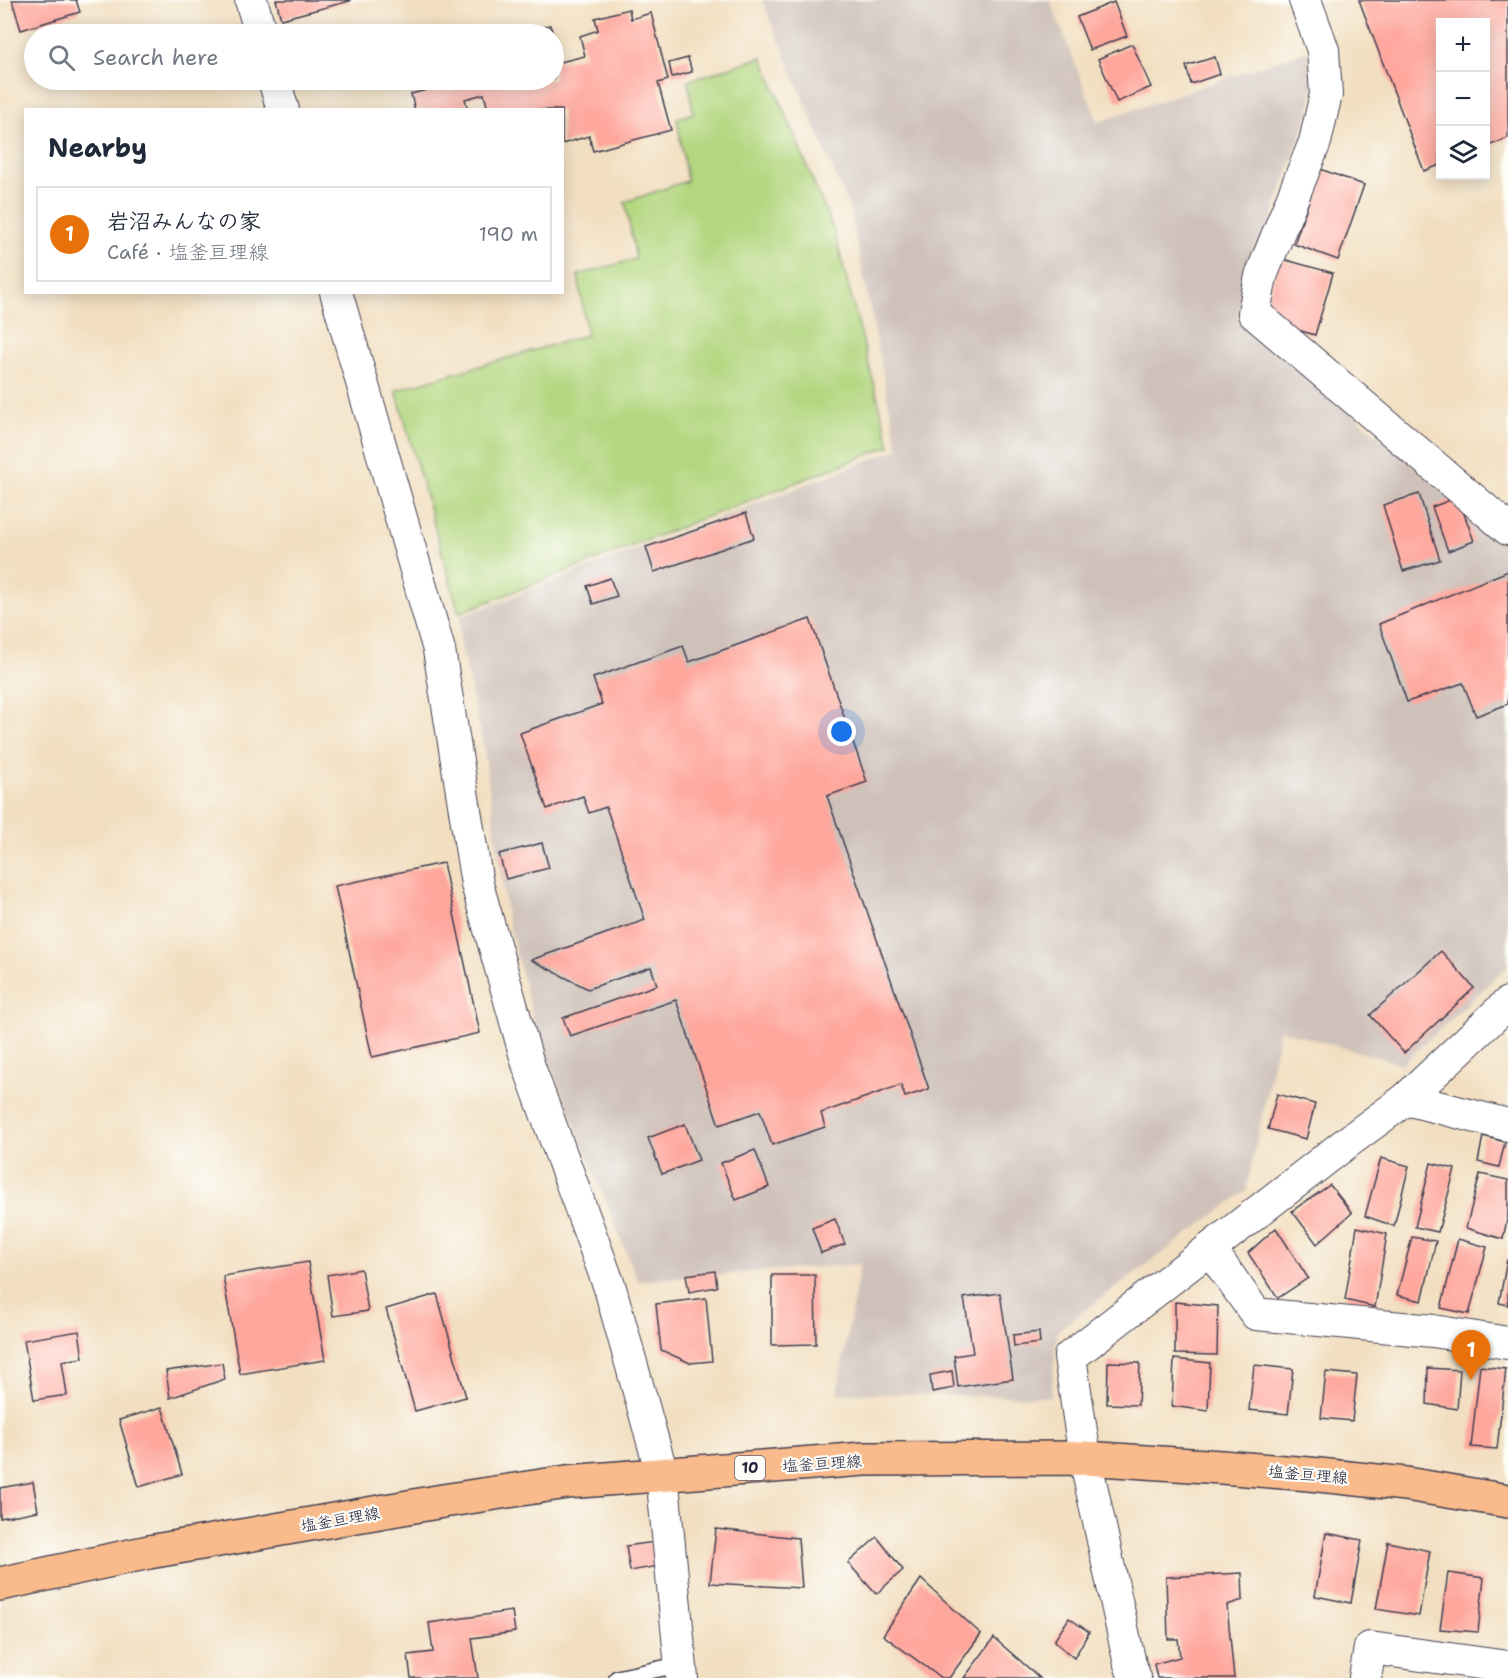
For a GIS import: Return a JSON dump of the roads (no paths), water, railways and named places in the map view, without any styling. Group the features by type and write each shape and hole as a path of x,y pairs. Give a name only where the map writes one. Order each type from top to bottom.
{"main road":[{"name":"塩釜亘理線","path":"0,1584 149,1552 567,1482 864,1459 1085,1458 1309,1474 1406,1485 1508,1501"}],"street":[{"path":"251,0 258,24"},
{"path":"1305,0 1323,50 1326,94 1315,142 1261,276 1254,314 1508,529"},
{"path":"277,90 282,108"},
{"path":"337,294 439,650 477,884 528,1064 610,1288 662,1474 682,1671"},
{"path":"1135,1678 1085,1458 1070,1357 1406,1099 1508,1002"},
{"path":"1406,1099 1508,1125"},
{"path":"1210,1249 1256,1314 1433,1331 1508,1343"},
{"path":"1365,1678 1370,1648 1508,1667"}],"lane":[{"path":"617,1678 682,1671"}],"place":[{"name":"岩沼みんなの家","path":"1471,1380"}]}
